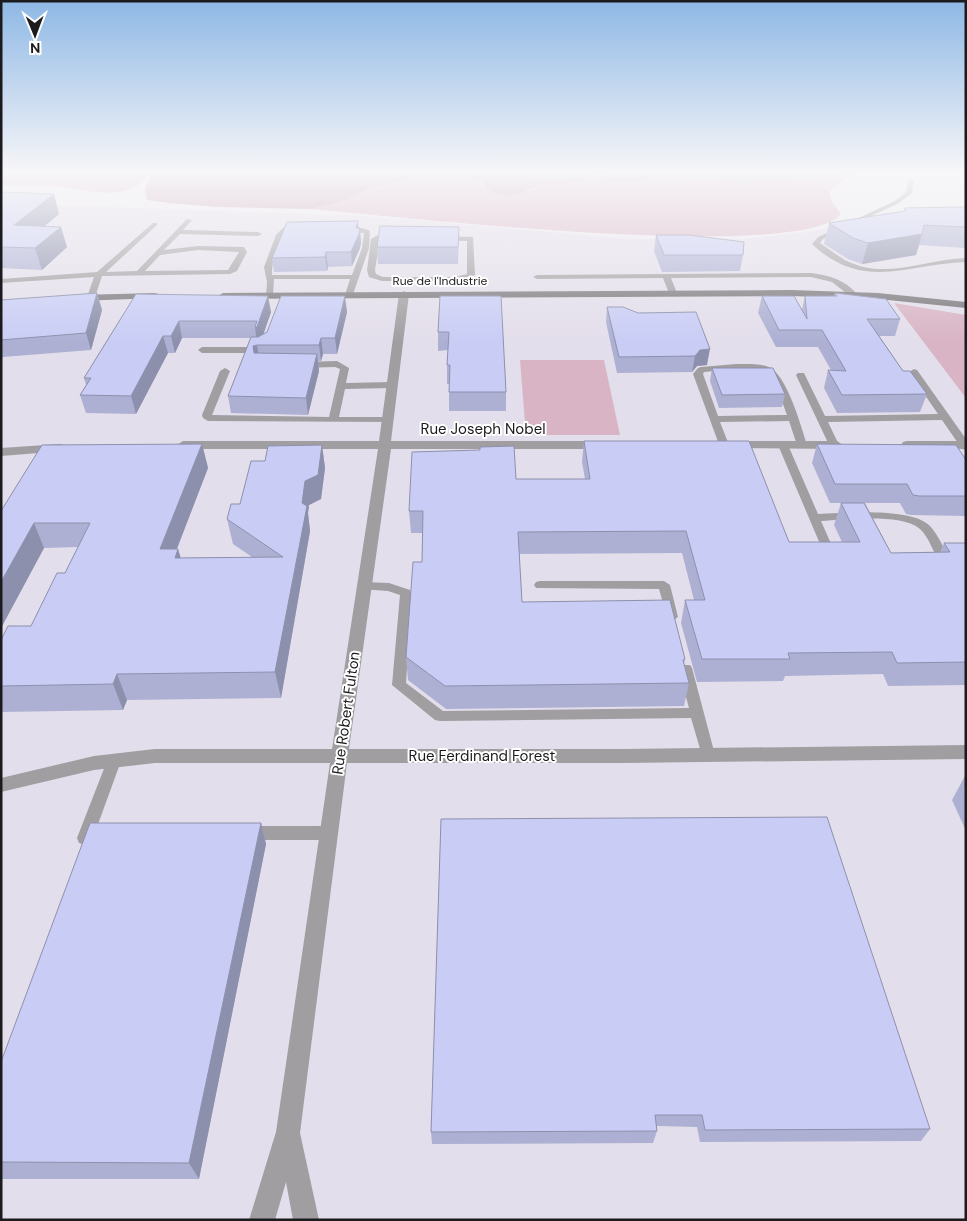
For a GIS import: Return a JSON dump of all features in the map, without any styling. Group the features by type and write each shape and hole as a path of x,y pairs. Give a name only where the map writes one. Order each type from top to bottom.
{"main road":[{"name":"Rue de l'Industrie","path":"211,296 269,295 281,299 349,294 454,293 852,294 966,305"},
{"path":"71,298 162,296"},
{"name":"Rue de l'Industrie","path":"878,296 966,311"}],"street":[{"name":"Rue Robert Fulton","path":"262,1220 288,1132 385,445 404,294"},
{"name":"Rue Joseph Nobel","path":"167,445 614,445"},
{"path":"719,445 852,445"},
{"path":"899,445 965,446"},
{"path":"1,452 73,447"},
{"name":"Rue Ferdinand Forest","path":"1,784 94,763 155,756 708,755 966,752"},
{"name":"Rue Robert Fulton","path":"288,1132 306,1220"}],"lane":[{"path":"91,297 99,274 151,228"},
{"path":"139,273 182,228"},
{"path":"269,295 270,277 268,267 283,230 309,228"},
{"path":"841,228 820,238 816,244 850,265 865,269 889,270 938,261 966,260"},
{"path":"336,229 356,229 368,232 360,266 353,277 349,294"},
{"path":"178,232 258,234"},
{"path":"375,239 470,239 471,275 455,279 382,279 372,275 371,270 375,239"},
{"path":"1,281 99,274 230,272 234,269 243,252 236,249 198,248 158,253"},
{"path":"537,277 812,274 841,283 852,294"},
{"path":"666,276 673,293"},
{"path":"270,277 353,277"},
{"path":"381,294 382,279"},
{"path":"454,293 455,279"},
{"path":"202,350 260,349 265,346 268,338"},
{"path":"289,366 343,366 345,368 333,420"},
{"path":"719,445 714,419 698,374 701,370 742,367 764,368 774,375 802,445"},
{"path":"225,371 207,415 208,418 388,420"},
{"path":"914,372 965,446"},
{"path":"801,375 834,445"},
{"path":"341,386 392,385"},
{"path":"822,419 945,417"},
{"path":"714,419 792,418"},
{"path":"783,445 830,555"},
{"path":"814,518 892,516 913,522 923,526 944,560"},
{"path":"540,585 664,585 676,631"},
{"path":"364,586 389,587 406,593 399,685 440,716 697,713"},
{"path":"683,658 708,755"},
{"path":"107,833 86,836 114,761"},
{"path":"234,833 330,833"}],"shaded area":[{"path":"1,228 503,228 631,239 744,239 829,228 966,228 966,1220 1,1220"},
{"path":"530,228 810,228 752,235 675,236"},
{"path":"894,303 966,315 966,398"},
{"path":"520,360 604,360 620,435 526,435"}],"building":[{"path":"1,228 60,228 35,248 1,247"},
{"path":"285,228 360,228 351,252 326,252 325,257 272,258"},
{"path":"380,228 459,228 458,247 377,247"},
{"path":"837,228 923,228 922,234 868,243 853,238"},
{"path":"656,235 689,235 744,242 743,255 664,255"},
{"path":"97,293 86,333 1,340 1,300"},
{"path":"835,293 886,299 900,319 867,319 903,371 910,371 927,394 842,395 828,370 846,371 822,330 779,330 762,296 794,296 807,319 805,296 837,296"},
{"path":"136,294 268,296 257,327 255,327 257,321 179,321 171,336 163,336 131,396 80,395 91,378 84,378"},
{"path":"281,296 345,296 335,338 321,338 319,345 253,346 254,353 317,354 306,398 228,396 251,337 258,337 267,332"},
{"path":"440,296 501,296 506,392 449,392 450,365 447,365 449,332 438,332"},
{"path":"607,307 623,307 638,313 696,312 710,349 700,350 695,356 619,357"},
{"path":"712,368 773,368 785,394 722,395"},
{"path":"584,441 749,441 789,542 860,542 841,503 864,503 891,553 950,552 944,543 966,543 966,662 897,663 892,652 788,653 790,659 702,659 685,600 705,600 686,531 518,532 522,602 670,600 689,683 445,686 406,657 413,562 422,562 423,511 409,511 412,452 480,450 480,447 514,446 516,479 590,479"},
{"path":"202,444 160,549 178,549 175,558 283,557 227,519 231,504 240,504 251,461 265,461 268,446 322,445 318,475 305,481 302,503 307,506 275,672 117,674 113,684 1,686 1,640 8,626 31,626 57,573 65,573 90,523 34,523 1,582 1,511 42,445"},
{"path":"817,444 956,445 966,460 966,496 913,495 907,484 835,484"},
{"path":"827,817 930,1129 705,1130 702,1115 655,1115 657,1131 431,1132 441,819"},
{"path":"90,823 261,823 189,1163 1,1162 1,1062"}]}
